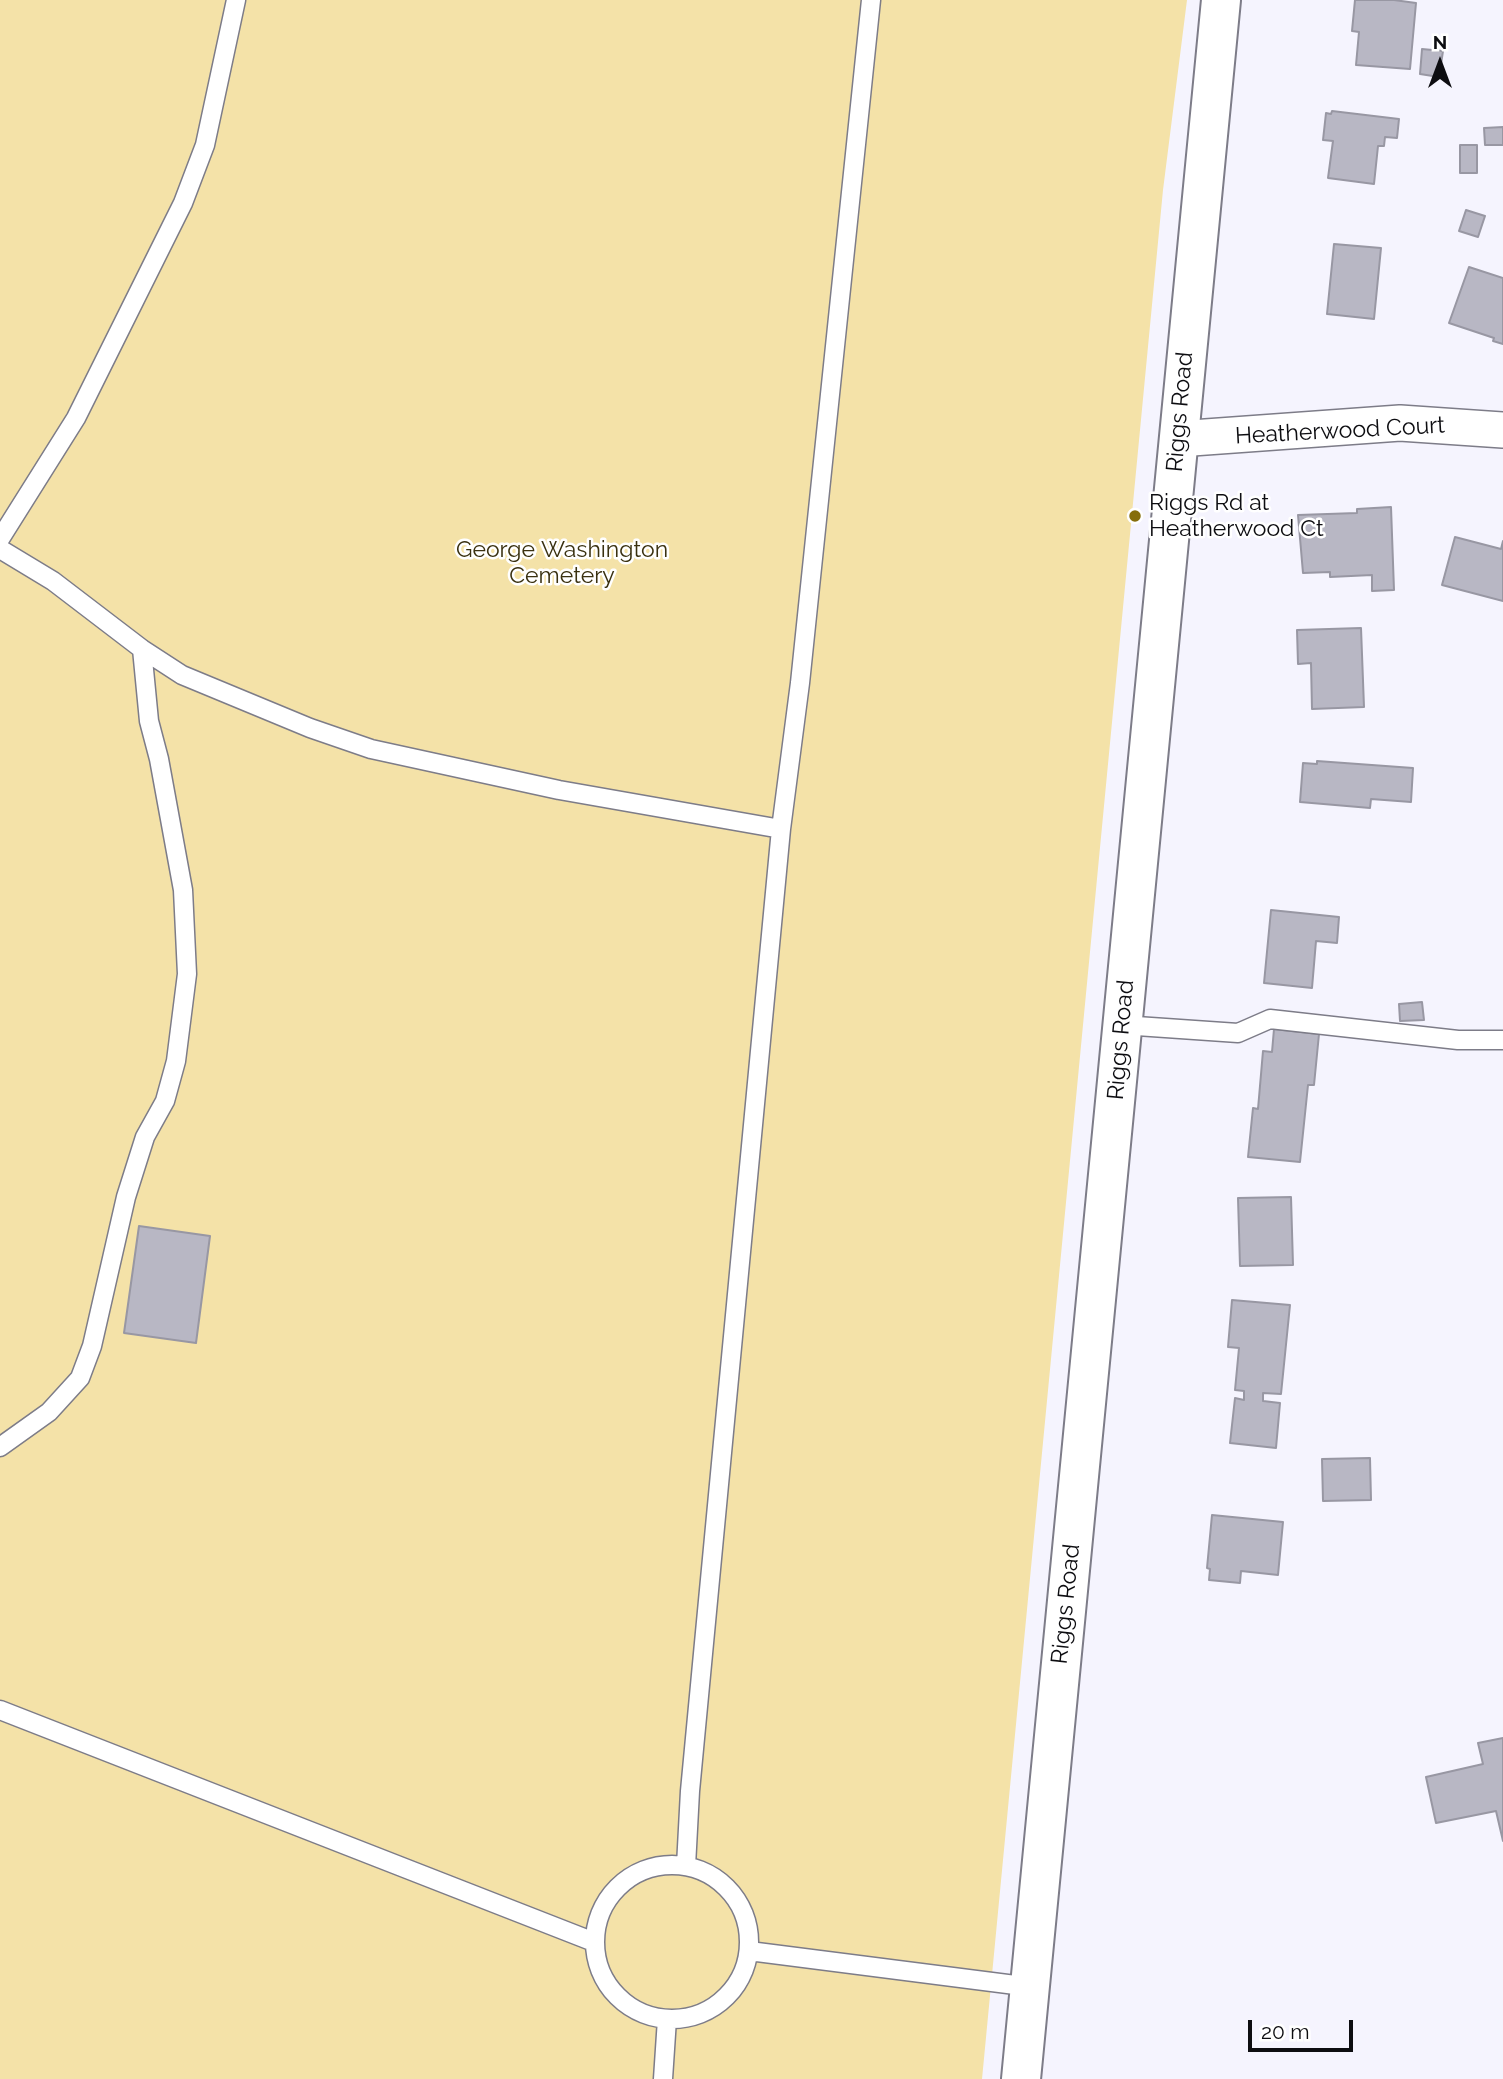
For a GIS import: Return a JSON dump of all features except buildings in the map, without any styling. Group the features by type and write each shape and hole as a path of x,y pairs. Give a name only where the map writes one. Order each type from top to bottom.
{"main road":[{"name":"Riggs Road","path":"1021,2079 1221,0"}],"street":[{"name":"Heatherwood Court","path":"1178,439 1401,423 1503,430"}],"lane":[{"path":"0,539 76,418 183,203 205,145 236,0"},
{"path":"686,1866 690,1791 781,830 800,683 871,0"},
{"path":"0,549 53,581 142,649 182,675 310,728 371,749 559,790 781,830"},
{"path":"0,1447 49,1412 80,1378 92,1346 104,1299 126,1197 145,1138 165,1101 176,1061 187,974 183,890 159,759 149,721 142,649"},
{"path":"1122,1025 1238,1033 1270,1020 1458,1040 1503,1040"},
{"path":"0,1710 594,1942"},
{"path":"686,1866 721,1881 734,1896 744,1913 749,1951 744,1970 735,1987 722,2001 705,2012 687,2018 667,2019 639,2012 615,1995 604,1980 597,1962 594,1942 600,1914 615,1889 647,1868 686,1866"},
{"path":"749,1951 1031,1987"},
{"path":"663,2079 667,2019"}],"green space":[{"name":"George Washington Cemetery","path":"0,0 1187,0 1163,190 982,2079 0,2079"}],"place":[{"name":"Riggs Rd at Heatherwood Ct","path":"1135,516"}]}
